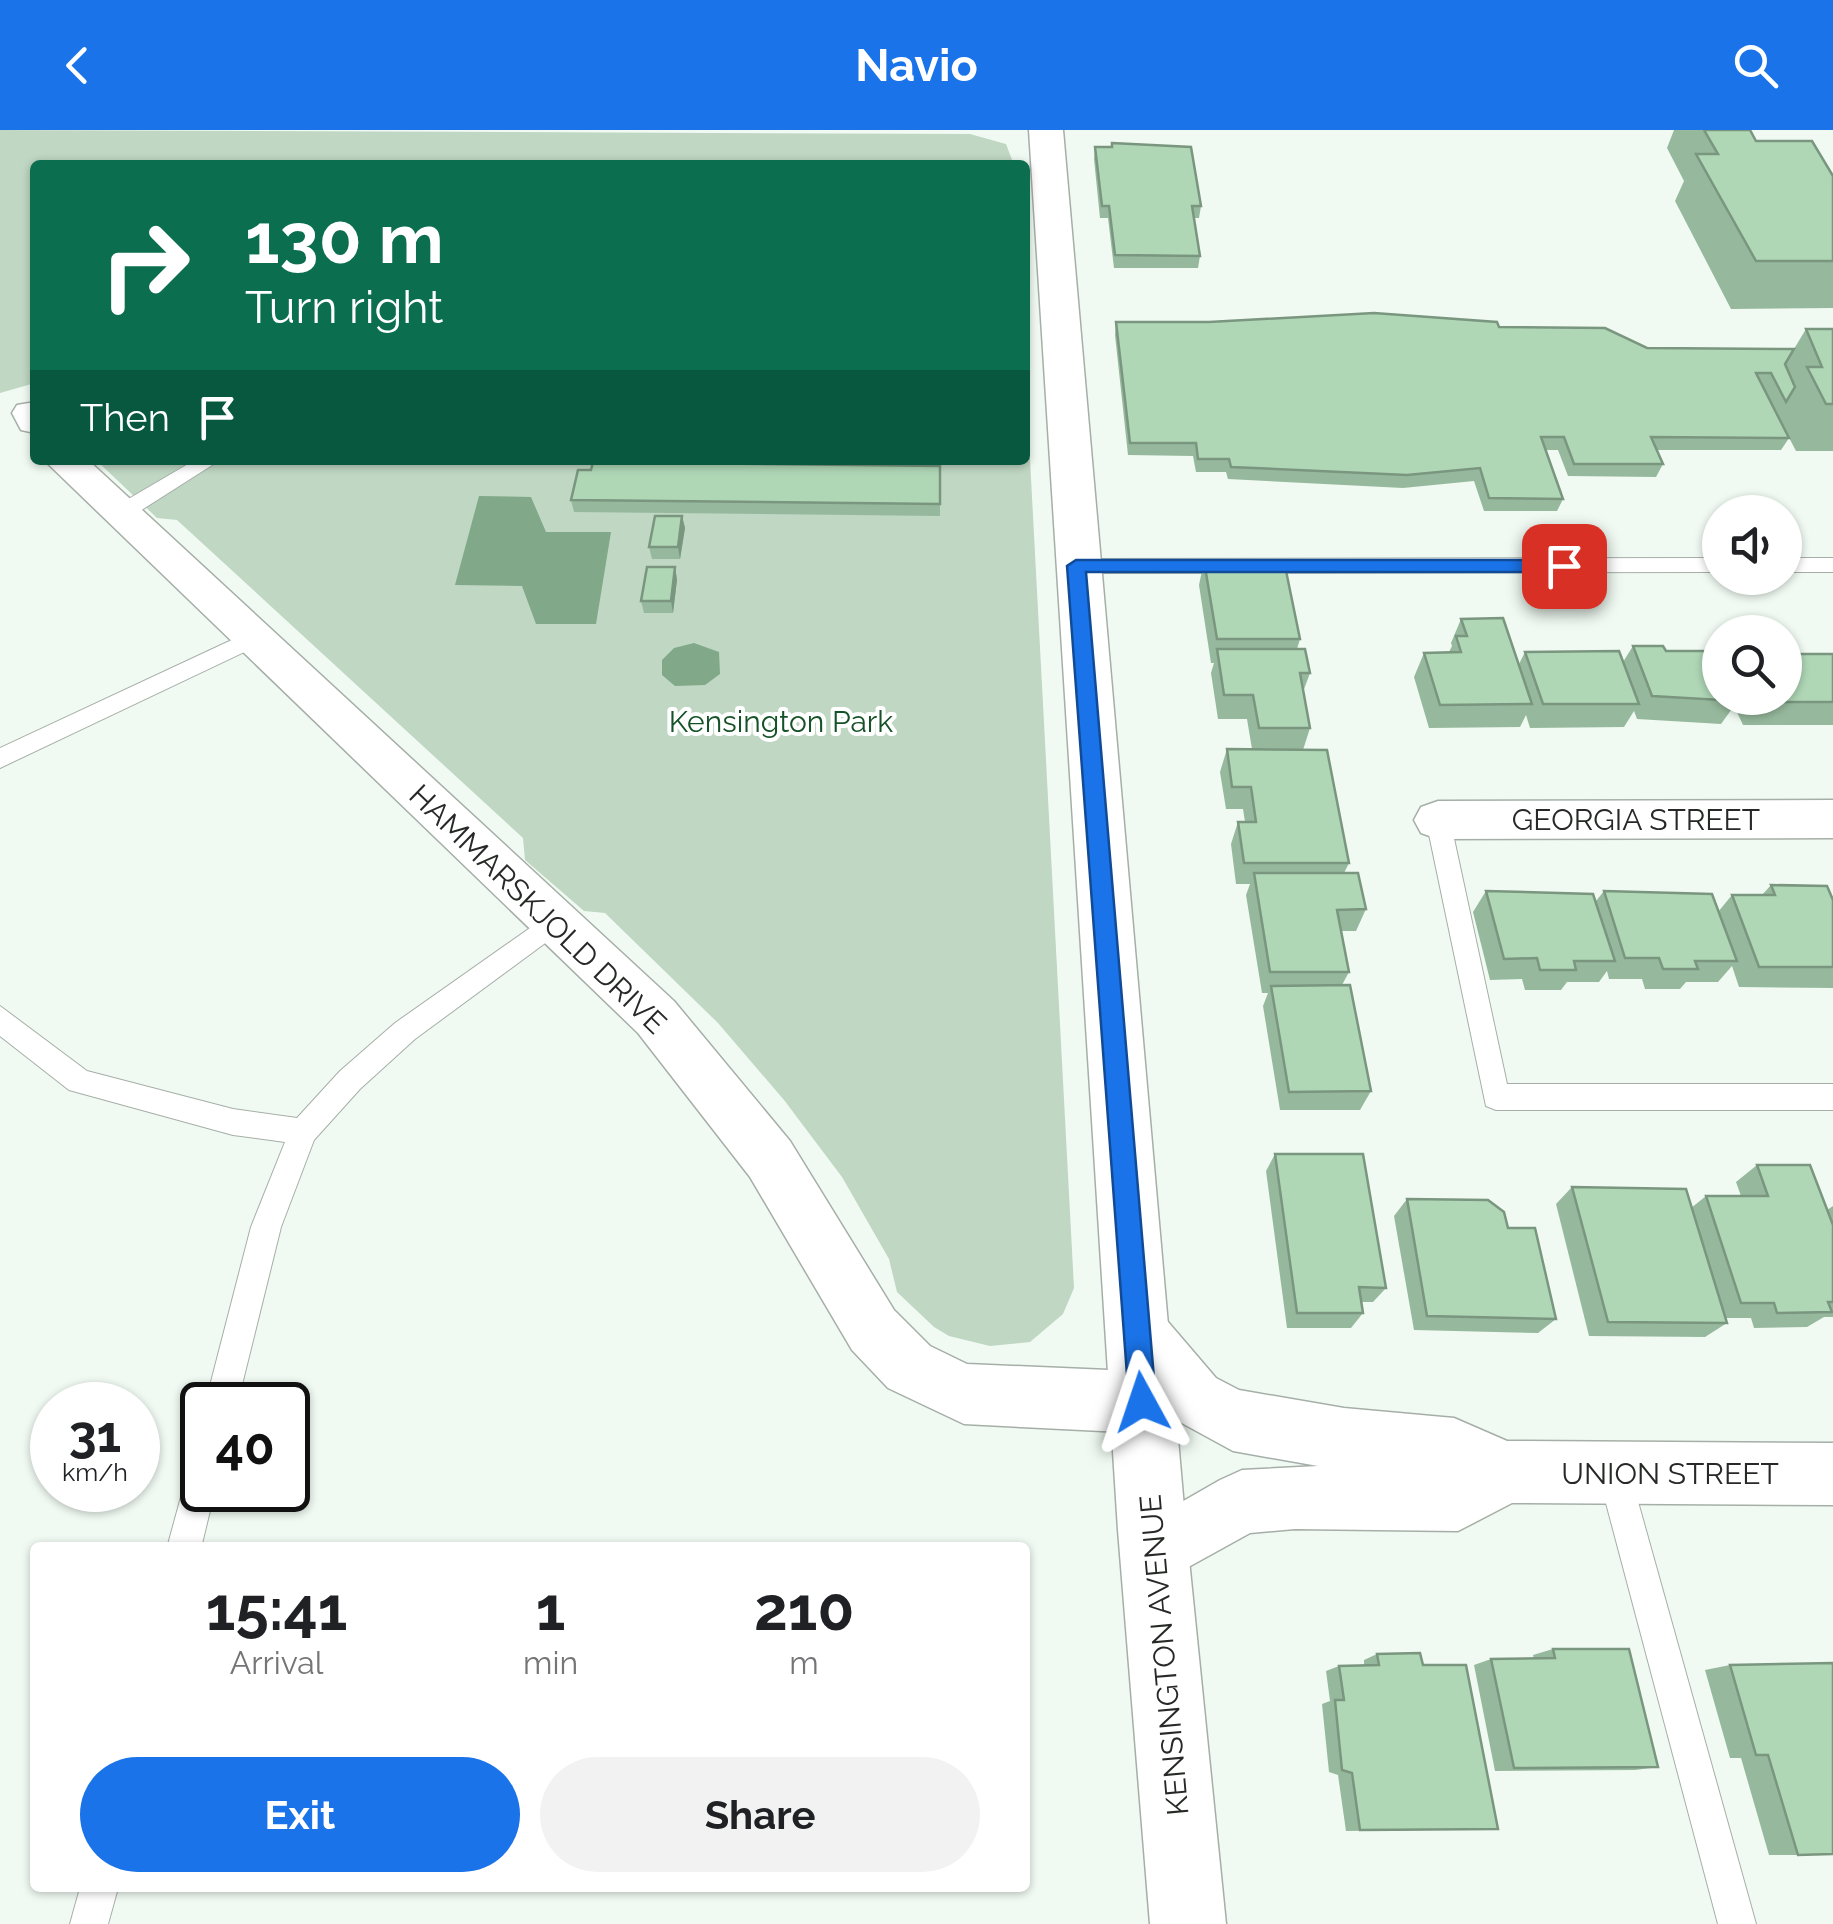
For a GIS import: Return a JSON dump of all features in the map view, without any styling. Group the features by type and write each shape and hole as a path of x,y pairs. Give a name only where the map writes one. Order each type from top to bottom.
{"street":[{"name":"KENSINGTON AVENUE","path":"1046,130 1136,1330 1188,1924"},
{"name":"HAMMARSKJOLD DRIVE","path":"69,465 656,1017 770,1158 873,1330 909,1367 964,1394 1142,1402"},
{"name":"GEORGIA STREET","path":"1438,820 1833,819"},
{"name":"UNION STREET","path":"1136,1330 1194,1400 1233,1420 1344,1439 1454,1449 1506,1472 1833,1474"},
{"name":"UNION STREET","path":"1154,1554 1242,1502 1295,1498 1458,1498 1506,1472"}],"lane":[{"path":"122,513 202,465"},
{"path":"1802,565 1833,565"},
{"path":"1076,566 1702,566"},
{"path":"0,758 251,639"},
{"path":"1438,820 1496,1097 1833,1097"},
{"path":"226,1382 266,1227 303,1132 350,1080 406,1031 554,922"},
{"path":"0,1018 28,1045 79,1082 232,1122 303,1132"},
{"path":"1614,1474 1737,1924"},
{"path":"186,1542 193,1512"},
{"path":"89,1924 97,1892"}],"green space":[{"path":"0,130 970,134 1006,144 1012,160 30,160 30,384 0,393"},
{"name":"Kensington Park","path":"1030,459 1074,1288 1063,1314 1030,1342 990,1346 949,1336 934,1327 897,1292 889,1259 842,1177 784,1100 718,1023 605,913 584,911 525,860 523,838 177,520 157,518 101,465 1030,465"}],"shaded area":[{"path":"479,496 531,497 546,532 611,532 596,624 536,624 522,586 455,585"},
{"path":"694,643 719,652 720,674 705,685 675,686 662,675 662,660 674,648"}],"building":[{"path":"1704,130 1750,130 1756,141 1812,141 1833,176 1833,261 1756,261 1696,154 1718,154"},
{"path":"1112,143 1191,147 1201,206 1192,206 1200,256 1115,255 1109,206 1102,206 1095,147 1112,147"},
{"path":"1374,313 1497,322 1499,327 1605,328 1647,348 1794,349 1785,364 1795,387 1786,402 1771,373 1756,373 1789,438 1651,437 1663,464 1574,464 1564,437 1541,437 1563,499 1489,498 1480,468 1407,475 1231,467 1229,459 1198,459 1196,443 1130,443 1116,322 1209,322"},
{"path":"1806,329 1833,329 1833,404 1826,404 1807,367 1822,367"},
{"path":"592,465 940,466 940,504 571,500 578,470 591,470"},
{"path":"655,516 682,516 678,547 649,547"},
{"path":"1204,561 1284,561 1300,639 1217,639"},
{"path":"647,567 675,567 671,601 641,601"},
{"path":"1503,618 1532,704 1440,705 1424,653 1461,652 1456,636 1467,636 1461,619"},
{"path":"1633,646 1702,651 1702,699 1652,696"},
{"path":"1217,649 1305,649 1310,673 1300,673 1310,728 1259,728 1253,695 1224,695"},
{"path":"1619,651 1639,704 1543,704 1525,652"},
{"path":"1802,654 1833,654 1833,702 1802,702"},
{"path":"1227,749 1327,750 1349,863 1244,863 1238,822 1256,822 1251,787 1232,787"},
{"path":"1254,873 1358,873 1366,909 1337,910 1349,972 1270,972"},
{"path":"1771,885 1827,886 1833,900 1833,967 1759,967 1732,895 1775,895"},
{"path":"1486,891 1593,894 1615,961 1574,961 1576,970 1540,970 1537,958 1504,959"},
{"path":"1604,891 1712,894 1737,961 1695,961 1698,969 1663,969 1659,958 1625,958"},
{"path":"1350,985 1371,1091 1289,1092 1271,986"},
{"path":"1275,1154 1363,1154 1386,1288 1359,1287 1363,1313 1297,1313"},
{"path":"1757,1165 1810,1165 1833,1225 1833,1302 1828,1302 1832,1312 1777,1313 1774,1303 1741,1303 1706,1196 1768,1196"},
{"path":"1572,1187 1686,1189 1727,1323 1608,1322"},
{"path":"1407,1199 1488,1200 1504,1212 1508,1228 1535,1228 1556,1319 1427,1316"},
{"path":"1553,1649 1629,1649 1658,1767 1514,1768 1491,1659 1555,1658"},
{"path":"1420,1653 1423,1665 1466,1665 1498,1829 1360,1830 1352,1773 1342,1770 1335,1700 1344,1700 1339,1666 1379,1665 1377,1654"},
{"path":"1833,1663 1833,1854 1798,1855 1768,1755 1756,1755 1730,1665"}],"route":[{"path":"1142,1402 1076,566 1564,566"}]}
